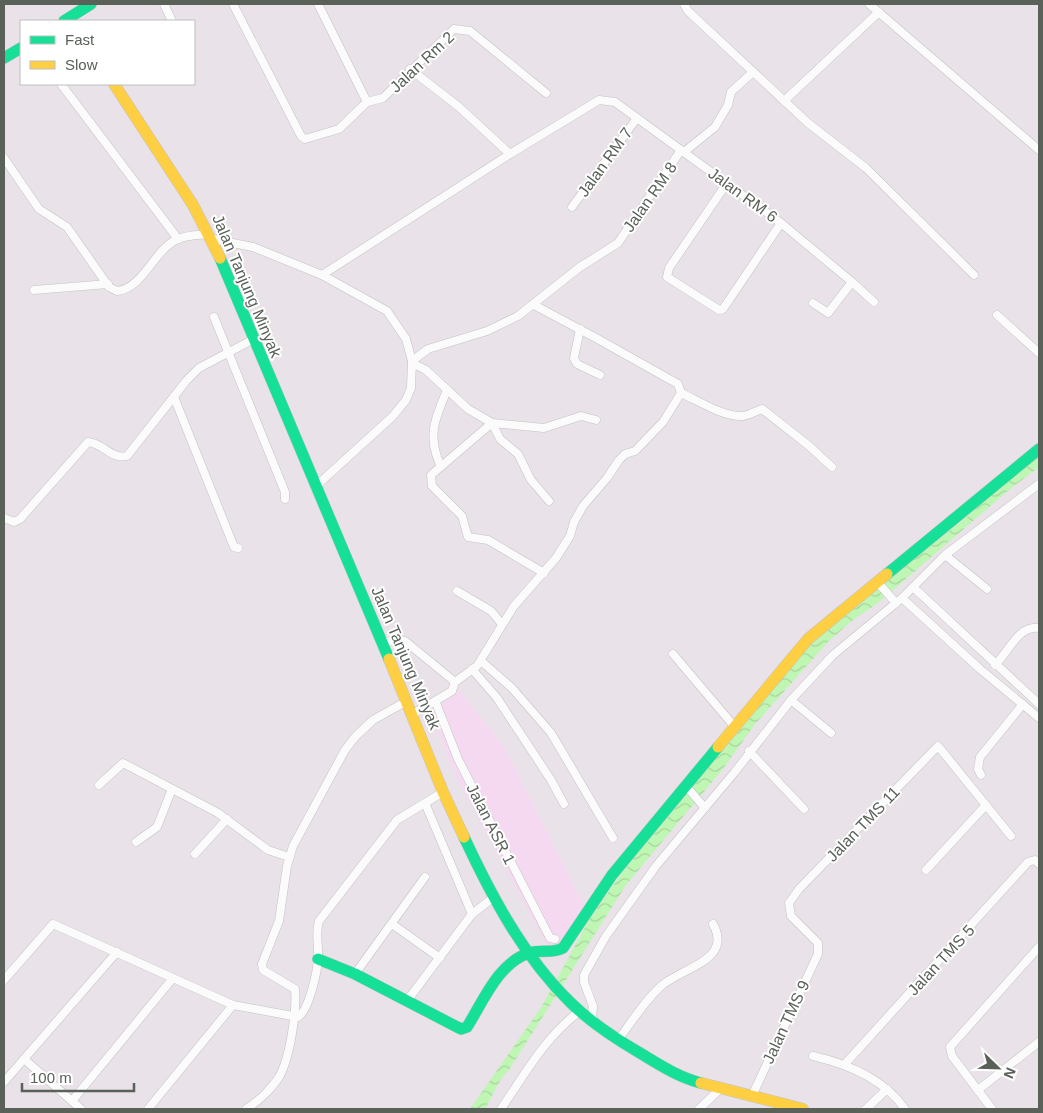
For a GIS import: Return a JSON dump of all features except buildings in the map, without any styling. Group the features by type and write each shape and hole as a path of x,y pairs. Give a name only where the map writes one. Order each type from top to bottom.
{"main road":[{"path":"70,20 91,4"},
{"path":"4,58 20,49"},
{"name":"Jalan Tanjung Minyak","path":"115,85 193,205 210,236 252,340 413,714 443,792 494,897 530,953 570,1002 580,1011 618,1040 667,1070 689,1080 804,1109"},
{"path":"318,959 354,974 461,1029 467,1027 512,961 530,953 555,954 563,948 612,875 808,639 1039,448"}],"street":[{"path":"164,4 172,20"},
{"name":"Jalan Rm 2","path":"233,4 301,136 306,140 339,129 367,102 383,98 410,69 454,29 470,31 546,93"},
{"path":"318,4 367,102"},
{"path":"684,4 688,11 784,101 866,168 974,275"},
{"path":"869,4 1039,150"},
{"path":"784,101 879,12"},
{"path":"322,275 510,154 459,107 410,69"},
{"name":"Jalan RM 8","path":"534,305 580,267 618,243 683,151 715,127 728,105 731,92 752,72"},
{"path":"62,85 178,239"},
{"name":"Jalan RM 6","path":"510,154 604,99 615,102 782,224 874,302"},
{"name":"Jalan RM 7","path":"572,207 637,118"},
{"path":"4,158 39,209 67,227 108,284 117,292 130,286 158,256 178,239 210,236 253,247 322,275 387,311 403,332 412,362 411,388 403,406 315,487"},
{"path":"727,183 669,268 668,277 719,310 726,307 782,224"},
{"path":"813,303 828,312 852,282"},
{"path":"34,290 108,284"},
{"path":"412,362 428,349 487,331 518,316 534,305 678,384 681,393 663,422 636,451 625,454 619,460 608,478 583,506 574,522 570,536 544,573 514,606 481,661 455,682 452,691 413,714"},
{"path":"997,315 1039,353"},
{"path":"214,317 285,492 285,499"},
{"path":"580,329 574,358 576,364 600,375"},
{"path":"4,518 14,522 20,519 88,442 95,443 116,457 127,456 187,380 199,368 252,340"},
{"path":"412,362 426,370 474,414 492,422 544,428 581,416 596,420"},
{"path":"440,465 432,443 432,433 447,390"},
{"path":"681,393 737,416 746,416 762,409 808,445 832,467"},
{"path":"174,397 234,546 238,548"},
{"path":"492,422 440,465 431,476 432,486 462,516 468,537 488,540 544,573"},
{"path":"492,422 500,439 518,454 531,480 549,501"},
{"path":"592,1021 593,1006 584,982 584,976 606,936 656,866 791,700 833,655 913,587 946,555 1039,484"},
{"path":"946,555 987,589"},
{"path":"878,583 1039,718"},
{"path":"913,587 1039,704"},
{"path":"457,591 492,611 502,624"},
{"path":"995,665 1021,632 1030,627 1039,628"},
{"path":"382,643 398,639 405,642 455,682"},
{"path":"673,654 734,726"},
{"path":"481,661 512,688 551,732 613,838"},
{"path":"472,669 497,698 551,780 564,804"},
{"path":"791,700 831,733"},
{"path":"246,1109 269,1089 279,1077 286,1060 293,1017 295,989 264,970 262,964 279,921 289,857 354,737 373,720 407,701"},
{"name":"Jalan ASR 1","path":"436,702 458,759 470,783 550,938 555,939"},
{"path":"981,775 978,770 980,757 1023,704"},
{"name":"Jalan TMS 11","path":"819,947 818,943 791,916 789,903 799,889 938,746 986,805"},
{"path":"749,751 804,809"},
{"path":"99,785 123,763 227,819 268,850 289,857"},
{"path":"686,788 704,807"},
{"path":"136,842 157,827 172,789"},
{"path":"4,980 54,924 233,1005 298,1017 306,1009 318,959 316,929 319,921 397,820 443,792"},
{"path":"424,802 472,914"},
{"path":"926,870 986,805 1011,836"},
{"path":"195,854 227,819"},
{"name":"Jalan TMS 5","path":"845,1064 1028,862 1035,860 1038,863"},
{"path":"354,974 425,878"},
{"path":"407,1001 472,914 494,897"},
{"path":"392,924 440,958"},
{"path":"618,1040 659,987 707,959 718,946 719,935 713,924"},
{"name":"Jalan TMS 9","path":"752,1096 819,947"},
{"path":"992,1109 952,1056 950,1047 1039,947"},
{"path":"4,1082 117,952"},
{"path":"72,1101 173,978"},
{"path":"148,1109 233,1005"},
{"path":"501,1109 546,1042 560,1027 580,1011"},
{"path":"978,1090 1039,1042"},
{"path":"813,1056 845,1064 887,1089 897,1097 905,1109"},
{"path":"24,1060 81,1109"},
{"path":"699,1109 720,1088"},
{"path":"866,1109 887,1089"}],"shaded area":[{"path":"459,690 504,747 585,907 562,941 555,945 547,945 456,777 431,713"}],"water":[{"path":"1039,454 1039,467 1010,489 878,603 853,620 829,641 755,724 723,769 626,885 509,1070 501,1079 485,1109 470,1109 542,1006 589,920 623,871 809,646 830,626 968,516 1008,476"}],"traffic: fast":[{"path":"66,20 91,4"},
{"path":"4,58 20,49"},
{"path":"220,258 389,659"},
{"path":"887,574 1039,449"},
{"path":"318,959 355,974 461,1029 467,1027 492,984 508,965 529,953 555,951 563,948 612,875 718,747"},
{"path":"464,837 497,903 523,945 537,965 570,1002 595,1023 631,1048 677,1074 701,1083"}],"traffic: slow":[{"path":"115,85 193,205 220,258"},
{"path":"718,747 808,639 887,574"},
{"path":"389,659 443,792 464,837"},
{"path":"701,1083 803,1109"}]}
